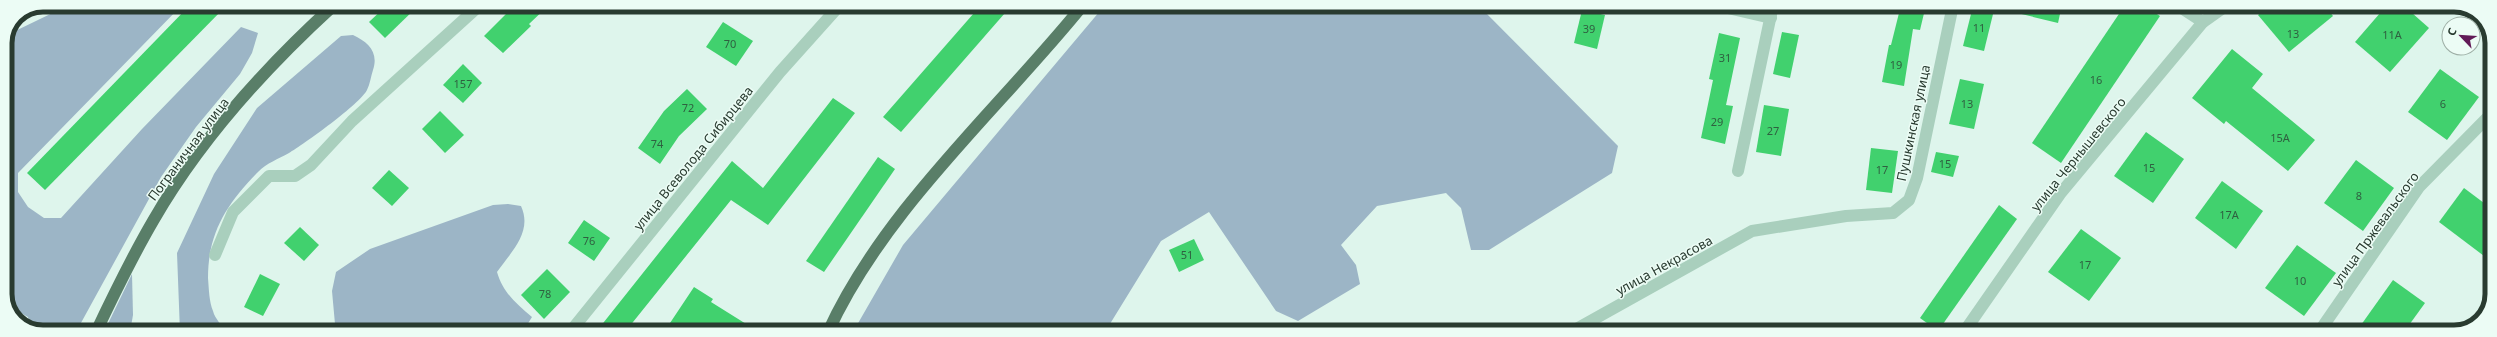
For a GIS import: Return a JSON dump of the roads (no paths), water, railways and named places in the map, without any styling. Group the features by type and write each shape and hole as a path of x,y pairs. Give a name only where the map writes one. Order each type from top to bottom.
{"main road":[{"name":"Пограничная улица","path":"99,325 153,220 174,187 265,72 327,12"},
{"path":"832,325 855,280 931,179 1077,12"}],"street":[{"path":"215,255 233,212 269,176 294,176 311,165 352,121 472,12"},
{"name":"улица Всеволода Сибирцева","path":"576,325 780,72 834,12"},
{"path":"1745,12 1771,18"},
{"path":"1738,171 1772,12"},
{"name":"Пушкинская улица","path":"1772,227 1846,216 1893,213 1909,200 1917,178 1952,12"},
{"path":"2188,12 2203,22"},
{"name":"улица Чернышевского","path":"1969,325 2060,194 2203,22 2217,12"},
{"name":"улица Пржевальского","path":"2324,325 2420,187 2485,119"},
{"name":"улица Некрасова","path":"1584,325 1752,231 1772,227"}]}
